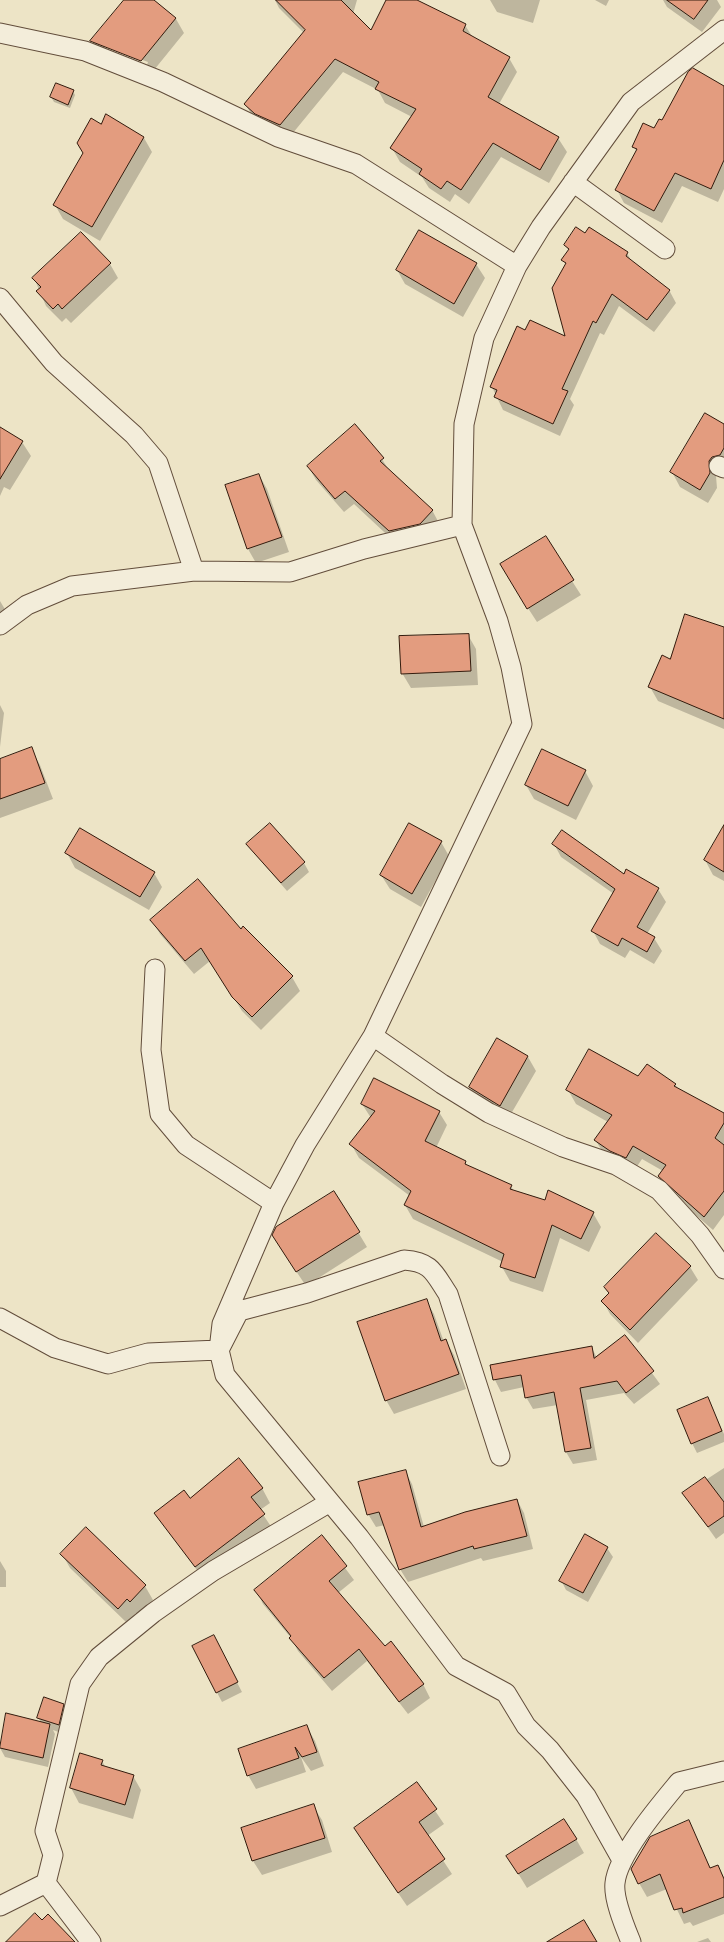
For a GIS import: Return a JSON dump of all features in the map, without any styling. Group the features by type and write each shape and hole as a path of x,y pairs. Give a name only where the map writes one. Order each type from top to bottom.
{"street":[{"path":"622,1860 586,1796 550,1750 526,1726 506,1693 456,1666 409,1602 330,1502 225,1375 219,1350 222,1324 274,1203 306,1145 373,1036 522,724 511,667 498,620 462,525 464,424 484,338 517,266 573,182 631,102 724,30"},
{"path":"0,33 85,51 162,82 278,137 356,164 517,266"},
{"path":"573,182 665,249"},
{"path":"0,298 54,363 134,435 158,463 194,571"},
{"path":"0,624 27,605 72,586 194,571 290,572 364,549 462,525"},
{"path":"155,969 151,1050 160,1114 186,1145 274,1203"},
{"path":"373,1036 442,1084 489,1113 563,1147 616,1165 659,1190 700,1235 724,1269"},
{"path":"219,1350 239,1311 307,1292 404,1260 420,1261 433,1271 448,1294 500,1456"},
{"path":"0,1318 55,1348 108,1364 148,1353 219,1350"},
{"path":"0,1906 46,1883 53,1855 45,1831 80,1684 99,1657 152,1613 213,1570 330,1502"},
{"path":"631,1942 623,1923 615,1883 622,1860 679,1782 724,1771"},
{"path":"46,1883 91,1942"}],"building":[{"path":"124,0 154,0 176,18 141,61 90,41"},
{"path":"276,0 341,0 371,30 386,0 417,0 466,24 463,31 510,57 488,97 559,137 540,170 493,143 461,190 447,181 441,189 419,174 422,169 390,148 416,109 375,89 379,82 335,59 280,125 255,114 244,104 305,30"},
{"path":"667,0 708,0 694,19"},
{"path":"693,68 724,86 724,160 711,189 675,173 654,211 615,190 637,149 632,147 643,123 654,128 659,119 662,120 688,72"},
{"path":"56,83 74,90 68,105 50,97"},
{"path":"106,114 144,137 92,227 53,205 83,153 77,143 91,118 101,124"},
{"path":"576,227 585,233 589,227 628,252 626,256 670,290 647,320 612,294 596,323 593,321 562,389 568,391 553,424 494,397 497,390 490,387 517,326 525,330 530,320 565,336 552,288 566,263 561,260 569,249 564,245"},
{"path":"419,230 477,263 454,304 396,270"},
{"path":"81,232 111,263 62,309 58,304 53,309 36,291 41,287 32,278"},
{"path":"705,413 724,424 724,448 720,455 712,457 709,461 710,473 700,490 670,472"},
{"path":"355,424 384,458 380,461 433,510 420,524 389,531 345,491 335,499 307,466"},
{"path":"0,427 23,441 0,479"},
{"path":"259,474 282,537 247,549 225,485"},
{"path":"546,536 574,580 527,609 500,564"},
{"path":"685,614 724,627 724,719 648,687 662,655 670,659"},
{"path":"469,634 471,671 401,674 399,636"},
{"path":"32,747 45,783 0,799 0,759"},
{"path":"542,749 586,770 568,806 525,785"},
{"path":"270,823 305,862 281,883 246,844"},
{"path":"409,823 442,841 412,894 380,875"},
{"path":"724,825 724,872 704,860"},
{"path":"80,828 155,872 140,897 65,853"},
{"path":"562,830 624,874 626,869 659,888 637,927 655,937 647,952 622,938 618,946 591,931 615,889 552,844"},
{"path":"198,879 241,929 243,926 293,976 252,1017 232,997 201,948 185,961 150,920"},
{"path":"497,1038 528,1056 500,1106 469,1087"},
{"path":"589,1049 638,1076 647,1064 676,1084 674,1086 724,1113 724,1123 715,1138 724,1145 724,1191 704,1217 658,1176 666,1165 633,1146 626,1158 610,1151 594,1140 612,1115 566,1090"},
{"path":"374,1078 440,1111 425,1141 466,1161 465,1164 512,1185 510,1189 545,1200 548,1190 594,1212 581,1239 552,1225 535,1278 500,1267 504,1254 404,1205 411,1191 349,1144 375,1111 361,1104"},
{"path":"334,1191 360,1232 296,1272 272,1235 276,1227"},
{"path":"656,1233 691,1266 630,1330 601,1301 609,1293 604,1287"},
{"path":"427,1299 441,1341 446,1339 459,1374 385,1401 357,1322"},
{"path":"625,1335 654,1371 626,1393 617,1381 580,1388 591,1448 565,1452 554,1392 525,1398 521,1375 493,1380 490,1365 592,1346 594,1358"},
{"path":"708,1397 722,1431 691,1444 677,1410"},
{"path":"239,1458 263,1488 251,1497 265,1514 195,1567 154,1513 184,1490 190,1498"},
{"path":"406,1470 421,1527 465,1512 517,1499 527,1536 474,1549 473,1546 399,1570 379,1512 367,1515 358,1482"},
{"path":"705,1477 724,1502 724,1516 708,1527 682,1493"},
{"path":"86,1527 146,1585 130,1602 127,1599 118,1609 60,1554"},
{"path":"585,1534 608,1547 583,1593 559,1581"},
{"path":"322,1535 347,1566 329,1581 385,1646 391,1641 424,1684 399,1702 359,1649 324,1678 289,1638 291,1636 254,1590"},
{"path":"214,1635 238,1682 216,1693 192,1646"},
{"path":"44,1697 64,1704 59,1725 37,1718"},
{"path":"6,1713 50,1724 43,1758 0,1748"},
{"path":"307,1725 317,1752 302,1757 295,1747 299,1758 247,1776 238,1749"},
{"path":"80,1753 103,1760 101,1765 134,1775 125,1805 70,1788"},
{"path":"417,1782 437,1809 419,1822 445,1859 398,1893 354,1828"},
{"path":"314,1804 325,1838 252,1861 241,1828"},
{"path":"564,1819 577,1839 518,1874 506,1856"},
{"path":"689,1820 710,1868 718,1865 724,1879 724,1897 683,1913 682,1908 674,1910 660,1874 638,1884 631,1869 650,1837"},
{"path":"35,1913 42,1920 48,1914 75,1942 6,1942"},
{"path":"584,1920 597,1942 547,1942"}]}
